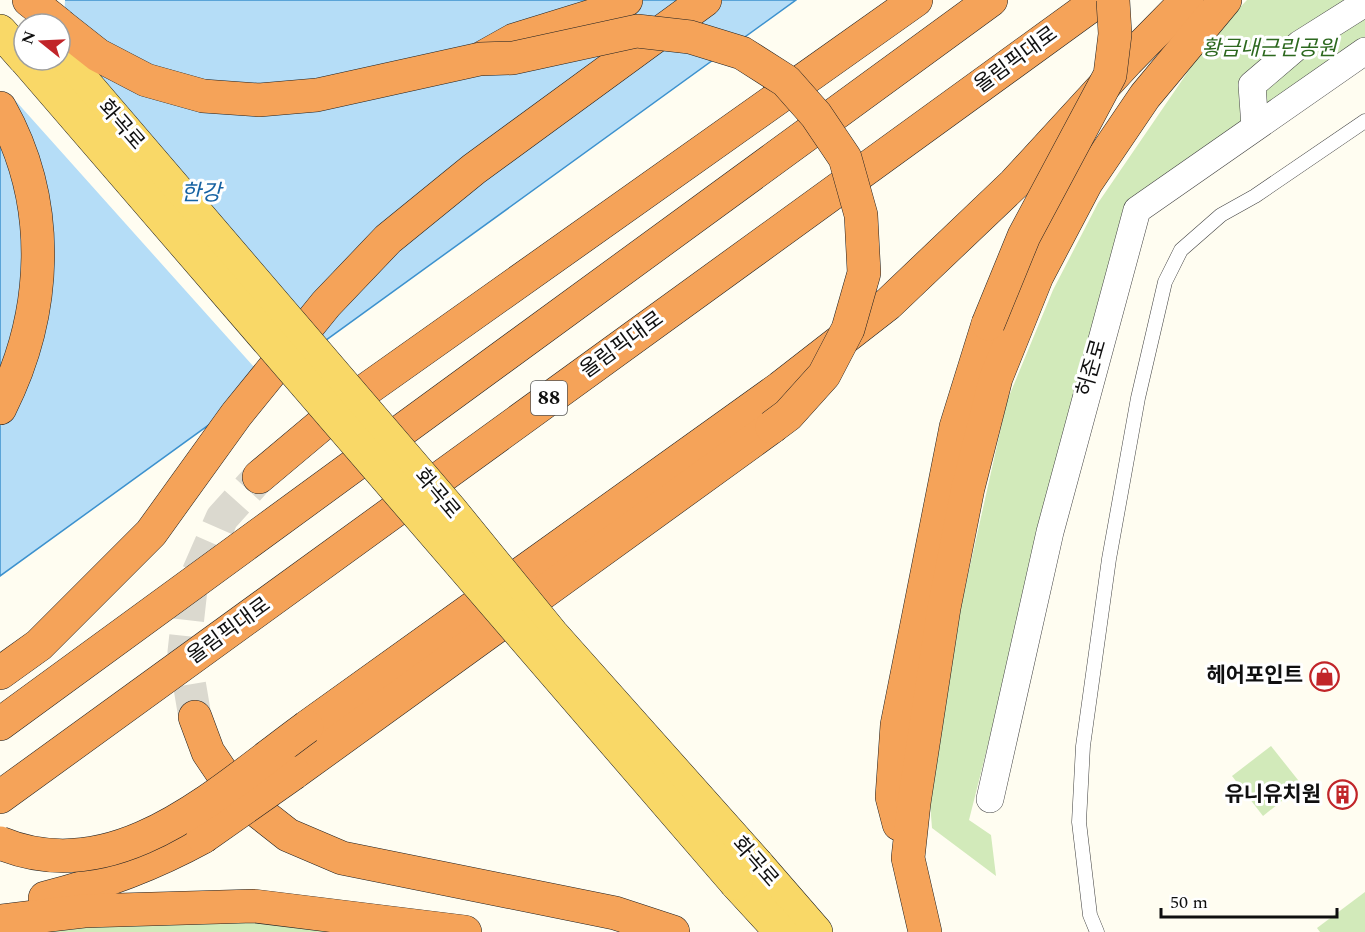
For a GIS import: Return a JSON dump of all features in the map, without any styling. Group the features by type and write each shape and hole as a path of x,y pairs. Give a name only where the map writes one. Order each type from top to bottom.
{"highway":[{"path":"29,0 44,12"},
{"path":"480,59 514,40 598,14 626,0"},
{"path":"0,673 39,645 151,533 236,415 326,304 388,239 474,168 705,0"},
{"path":"260,477 346,404 916,0"},
{"path":"0,723 991,0"},
{"name":"올림픽대로","path":"0,797 1099,0"},
{"path":"925,932 892,797 897,725 956,427 988,324 1024,236 1110,75 1115,34 1113,0"},
{"path":"0,843 53,857 92,854 128,846 160,831 197,807 780,388 888,304 1014,184 1127,61 1187,0"},
{"path":"908,858 926,708 944,608 968,488 996,378 1037,276 1086,183 1145,96 1225,0"},
{"path":"0,909 98,885 165,858 203,837 788,416 824,375 848,329 864,273 861,215 845,158 816,114 786,81 742,53 690,37 637,31 513,58 480,59 317,95 259,100 203,96 146,80 98,55 72,34"},
{"path":"0,108 11,128 27,171 35,211 39,251 38,288 30,331 19,368 0,408"},
{"path":"195,717 208,752 237,795 288,835 342,858 615,913 673,932"},
{"path":"0,921 84,910 254,906 465,932"}],"main road":[{"path":"14,0 24,12"},
{"name":"화곡로","path":"0,31 12,44"},
{"name":"화곡로","path":"72,68 450,509 552,634 816,932"},
{"name":"화곡로","path":"36,72 781,932"}],"street":[{"path":"1255,128 1252,85 1300,44 1365,3"},
{"name":"허준로","path":"990,799 1052,521 1137,210 1365,51"}],"lane":[{"path":"1097,932 1090,915 1079,822 1083,746 1113,536 1138,398 1165,282 1181,250 1221,215 1255,196 1365,120"}],"green space":[{"name":"황금내근린공원","path":"1247,0 1365,0 1365,41 1123,210 969,820 991,835 996,876 932,828 928,778 944,682 1007,401 1053,290 1098,203 1213,35"},
{"path":"1271,746 1302,785 1263,816 1232,776"},
{"path":"1365,892 1365,932 1320,932 1317,928"},
{"path":"252,921 345,932 11,932 84,922"}],"water":[{"name":"한강","path":"0,0 796,0 0,576"}],"pier":[{"path":"0,0 65,0 65,12 12,12 12,72 72,72 72,59 324,346 270,385 14,99 0,100"}],"tunnel":[{"path":"195,717 184,652 191,589 222,518 259,477"}],"place":[{"name":"헤어포인트","path":"1324,676"},
{"name":"유니유치원","path":"1342,795"}]}
